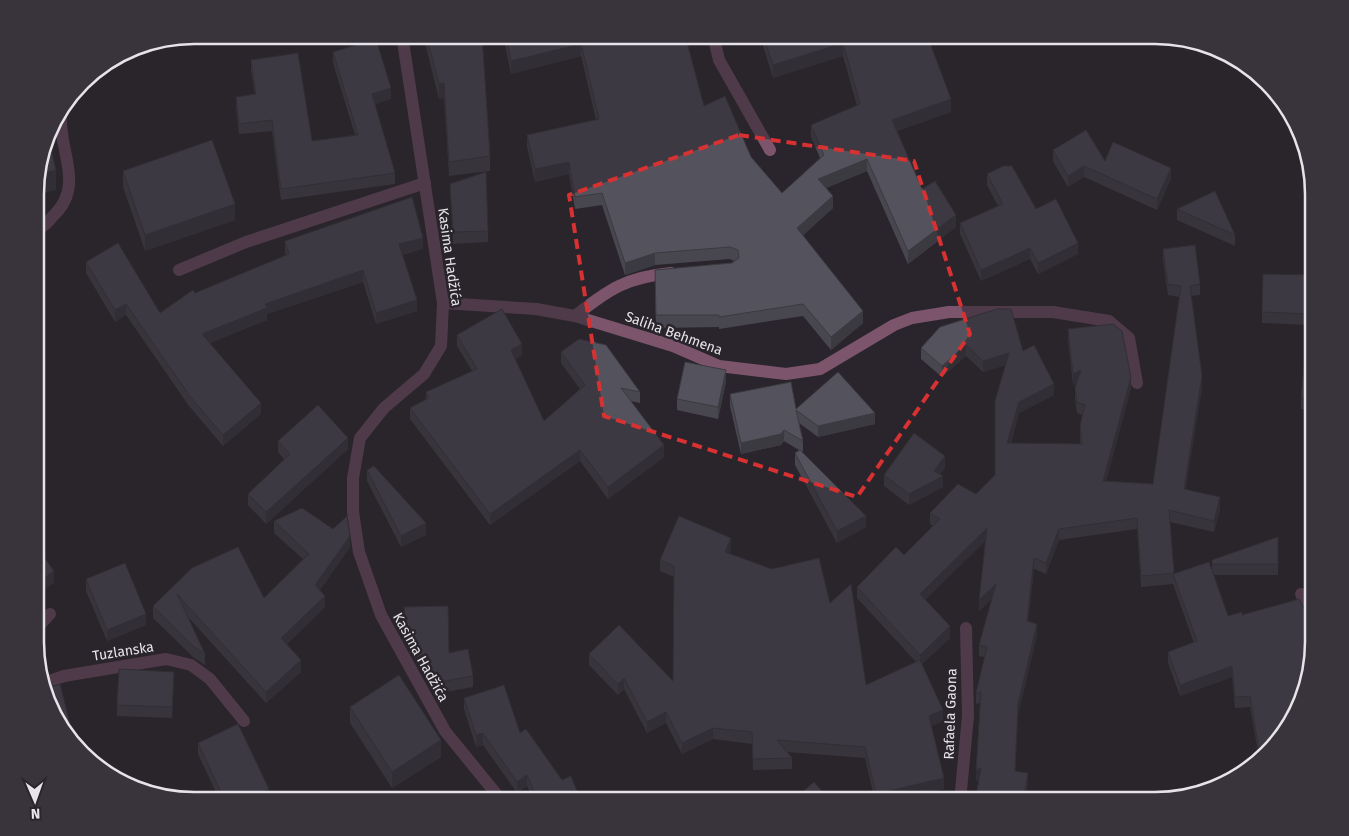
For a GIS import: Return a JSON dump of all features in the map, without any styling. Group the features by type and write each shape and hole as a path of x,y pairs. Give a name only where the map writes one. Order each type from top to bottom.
{"street":[{"name":"Kasima Hadžića","path":"403,44 444,303 442,346 424,374 384,408 360,438 353,478 353,512 359,552 381,614 445,731 495,792"},
{"path":"715,44 719,60 770,150"},
{"path":"44,226 64,205 71,184 62,141 61,124"},
{"path":"179,270 246,242 425,183"},
{"path":"575,316 608,290 647,276 684,272"},
{"name":"Saliha Behmena","path":"444,303 536,309 575,316 674,346 719,366 786,374 820,369 894,325 912,318 949,312 1053,312 1109,320 1129,338 1137,383"},
{"path":"1301,594 1305,603"},
{"path":"44,620 50,614"},
{"name":"Rafaela Gaona","path":"961,792 968,716 966,628"},
{"name":"Tuzlanska","path":"49,681 64,676 166,659 191,666 210,679 244,721"}],"highlighted area":[{"path":"739,135 914,161 970,334 857,497 604,416 569,195"}],"building":[{"path":"359,44 378,44 391,88 372,94 395,173 281,189 272,120 239,124 236,97 256,94 251,60 298,53 312,141 358,135 333,52"},
{"path":"428,44 483,44 490,156 449,162 444,83 439,84"},
{"path":"508,44 581,44 511,61"},
{"path":"581,44 687,44 704,106 725,96 751,157 782,193 824,155 811,125 860,104 843,44 930,44 951,99 892,120 922,189 935,181 956,215 908,251 867,159 818,179 833,196 797,228 863,311 831,337 803,304 719,317 719,315 656,315 655,270 732,263 739,258 738,250 730,247 655,253 625,263 602,193 575,197 569,162 535,169 527,135 599,119"},
{"path":"766,44 840,44 773,65"},
{"path":"1086,130 1105,161 1113,142 1171,168 1157,199 1084,166 1068,176 1053,150"},
{"path":"212,140 235,204 145,235 123,171"},
{"path":"51,149 56,170 45,173"},
{"path":"1003,166 1012,166 1036,209 1056,199 1078,243 1038,263 1030,248 981,270 960,223 1003,204 987,174"},
{"path":"486,172 488,231 453,232 450,184"},
{"path":"1215,191 1235,235 1177,209"},
{"path":"412,197 423,238 399,244 417,300 376,313 363,270 265,304 267,308 202,334 261,403 223,435 189,395 126,304 115,310 86,262 118,243 160,313 193,290 195,293 289,254 285,241"},
{"path":"1195,245 1200,284 1190,286 1202,376 1184,489 1220,497 1214,521 1169,510 1174,573 1141,576 1137,518 1059,529 1046,563 1034,558 1027,621 1037,624 1018,704 1015,771 1028,773 1025,792 977,792 981,768 976,770 981,692 976,693 987,647 979,645 996,584 979,600 987,528 920,594 950,626 920,655 857,587 896,547 904,555 940,519 930,513 958,484 976,494 995,475 995,401 1009,353 983,361 966,345 942,366 921,348 940,327 997,309 1011,309 1023,351 1034,345 1054,384 1019,402 1007,443 1082,444 1080,426 1085,405 1077,402 1075,388 1081,370 1073,374 1068,329 1113,324 1122,331 1131,377 1103,481 1153,484 1181,286 1168,284 1163,249"},
{"path":"1263,274 1305,275 1305,314 1262,312"},
{"path":"502,309 522,344 511,350 544,421 585,385 561,352 579,339 606,345 640,392 621,388 664,445 608,487 580,450 490,514 410,408 429,398 426,392 477,369 457,335"},
{"path":"1305,356 1305,398 1301,398"},
{"path":"685,362 726,370 718,407 677,399"},
{"path":"838,372 875,413 818,426 796,410 803,441 784,430 781,434 741,443 730,394 791,382 796,409"},
{"path":"318,405 348,438 266,512 248,494 290,454 278,441"},
{"path":"914,433 945,456 934,471 943,476 909,494 884,475"},
{"path":"800,450 866,516 837,531 795,453"},
{"path":"374,466 426,523 401,536 367,470"},
{"path":"302,508 333,529 347,516 350,536 315,585 325,596 281,638 301,660 266,692 177,594 205,654 193,646 153,606 192,568 238,547 264,598 309,554 274,521"},
{"path":"679,516 731,538 725,552 772,569 819,558 830,603 851,584 866,685 920,660 943,710 929,716 944,778 884,792 876,792 865,747 777,740 792,758 753,759 752,732 713,728 682,743 666,712 647,722 624,678 618,684 589,654 619,625 673,681 674,566 660,560"},
{"path":"1278,537 1278,564 1212,564 1212,560"},
{"path":"44,557 54,571 44,578"},
{"path":"1209,562 1228,616 1242,612 1242,615 1299,599 1305,610 1305,652 1297,691 1290,709 1280,726 1259,750 1250,696 1235,697 1232,666 1180,685 1168,652 1197,641 1173,574"},
{"path":"125,563 146,614 107,630 86,579"},
{"path":"448,606 449,653 468,649 473,676 434,683 405,630 404,607"},
{"path":"119,669 174,672 172,707 117,705"},
{"path":"399,675 441,740 392,772 350,707"},
{"path":"60,684 70,724 68,724 59,709 51,687"},
{"path":"504,685 520,733 526,729 562,780 571,776 577,792 534,792 527,775 517,782 483,733 476,735 464,698"},
{"path":"238,724 269,789 262,792 221,792 198,743"},
{"path":"814,782 822,792 802,792"}]}
